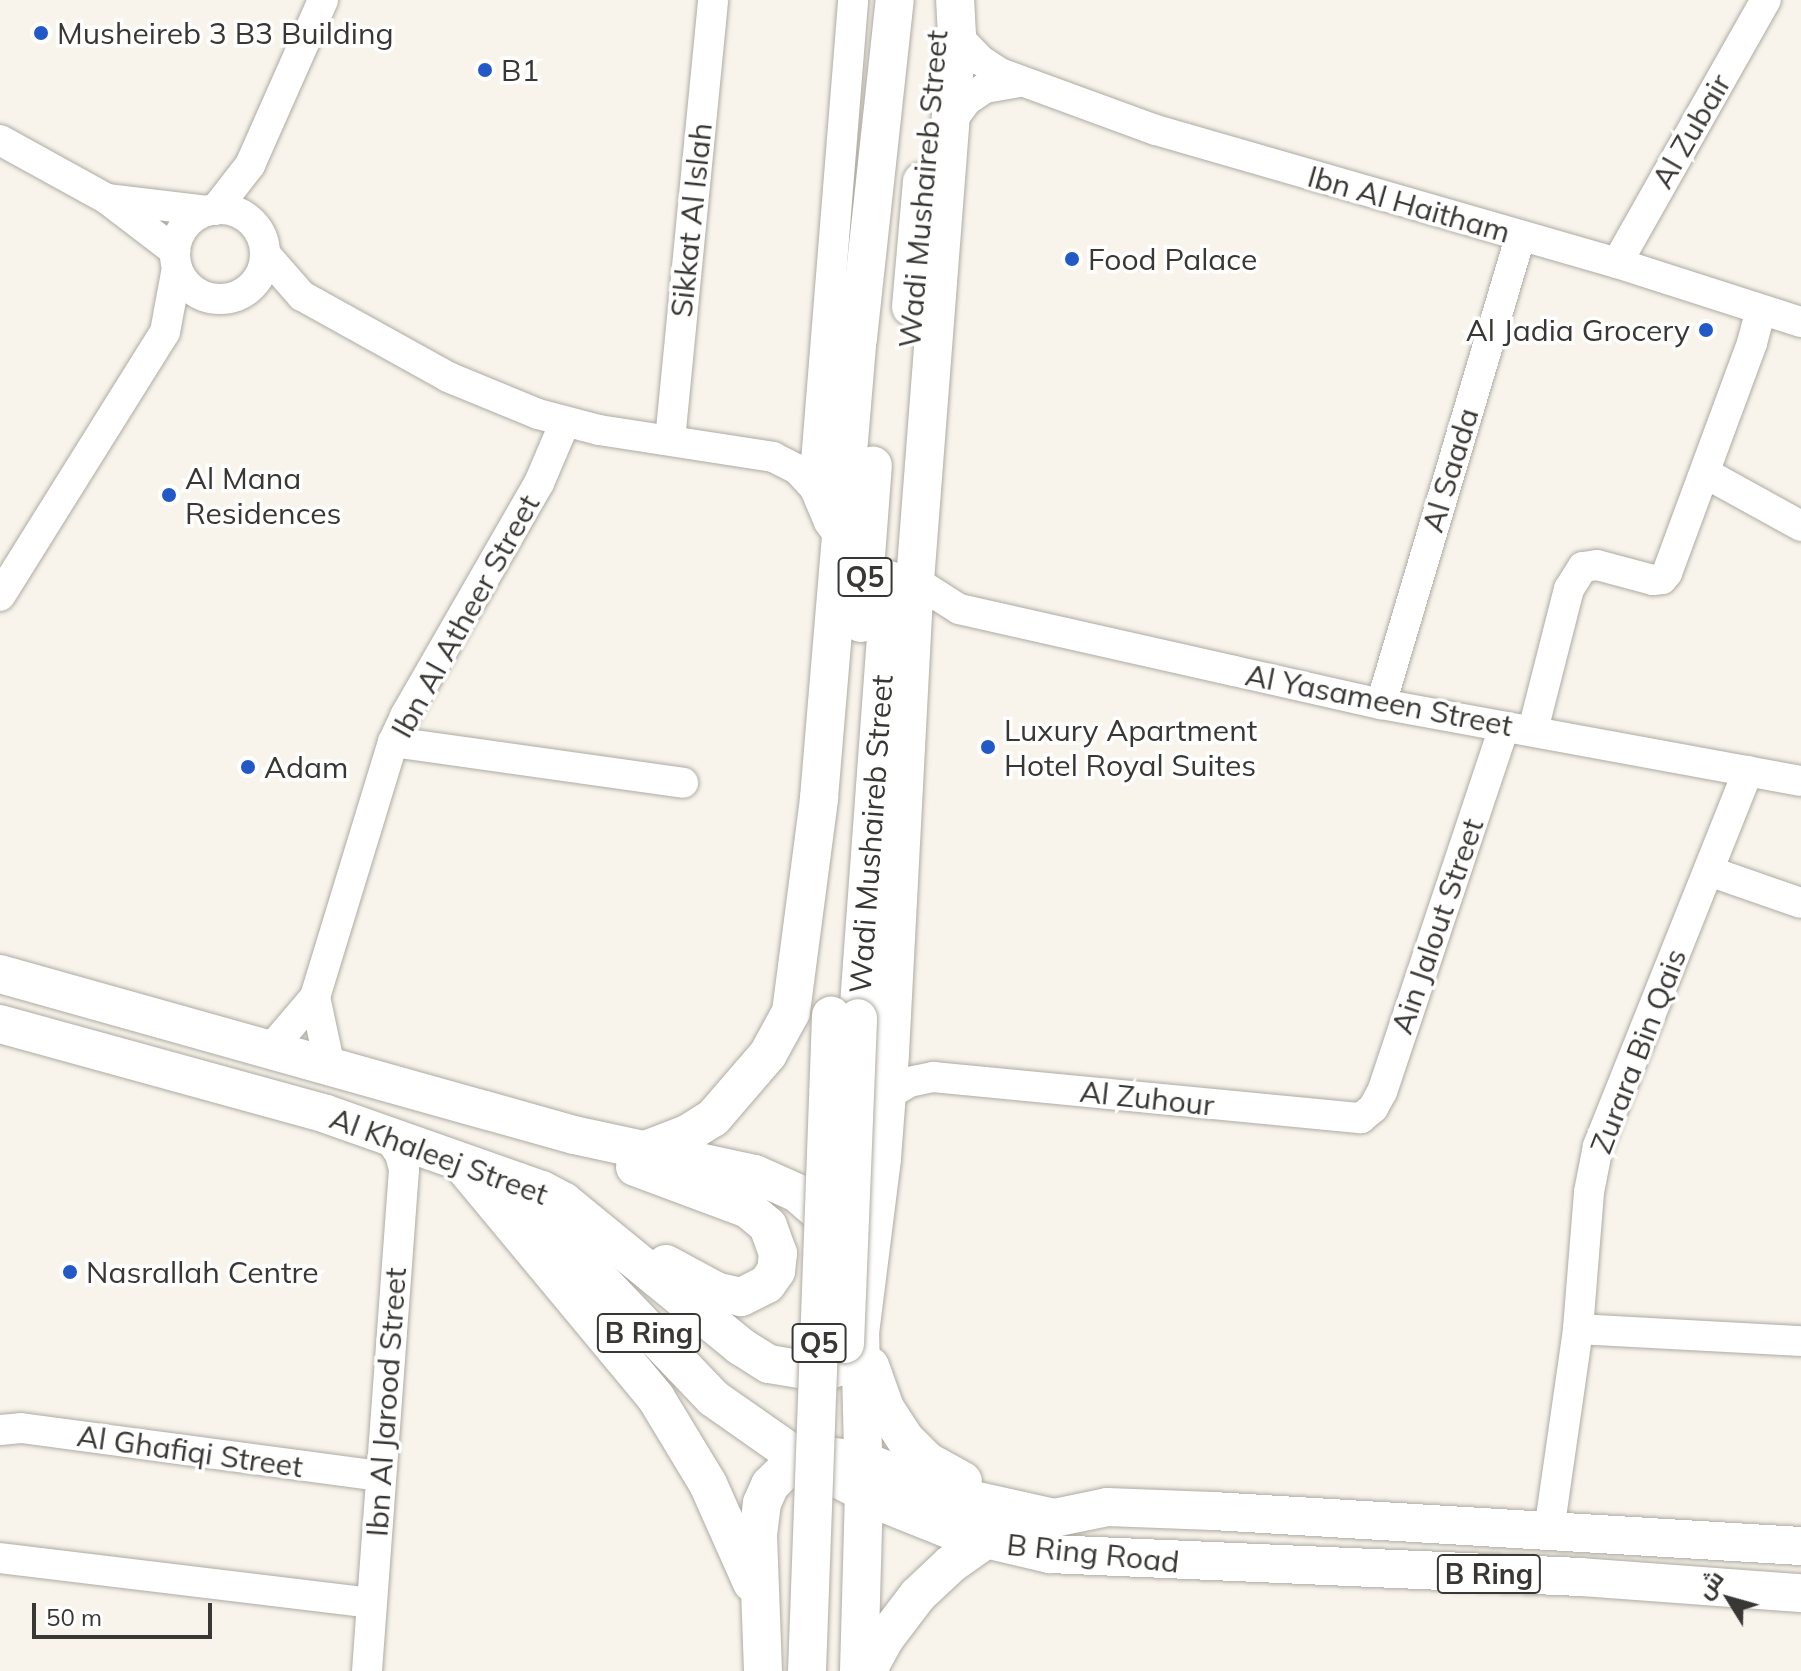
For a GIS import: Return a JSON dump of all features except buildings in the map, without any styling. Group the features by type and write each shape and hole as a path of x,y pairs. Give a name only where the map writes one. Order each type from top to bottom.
{"main road":[{"name":"Wadi Mushaireb Street","path":"643,1151 687,1134 713,1118 768,1054 791,1012 819,798 840,537 895,0"},
{"name":"Wadi Mushaireb Street","path":"833,1671 844,1016 872,802 933,58 943,0"},
{"name":"Wadi Mushaireb Street","path":"859,1671 863,1477 860,1333 882,1158 890,1053 915,581 952,120 956,18"},
{"name":"Wadi Mushaireb Street","path":"807,1671 883,332 885,185 881,138"},
{"name":"Al Khaleej Street","path":"0,974 574,1135 716,1163 786,1185 818,1208 843,1233 866,1267"},
{"name":"Al Khaleej Street","path":"0,1024 326,1114 457,1158 563,1201 740,1346 769,1364 807,1373 831,1370 845,1360 860,1333"},
{"path":"574,1135 621,1161 748,1209 773,1233 778,1264 772,1278 761,1289 741,1297 724,1295 590,1222"},
{"path":"457,1158 631,1365 670,1419 708,1484 760,1604"},
{"name":"B Ring Road","path":"518,1182 544,1221 695,1382 760,1434 803,1461 863,1477 905,1495 985,1540 1050,1554 1581,1577 1801,1593"},
{"path":"860,1333 885,1408 906,1440 927,1461 970,1484 1000,1494 1107,1507"},
{"path":"763,1671 758,1535 762,1503 776,1477 803,1461"},
{"name":"B Ring Road","path":"905,1495 1054,1518 1107,1507 1801,1546"},
{"path":"867,1671 886,1637 918,1595 951,1564 985,1540"}],"street":[{"path":"165,332 180,234 191,220 211,210 250,165 323,0"},
{"name":"Sikkat Al Islah","path":"670,440 713,0"},
{"path":"814,487 853,0"},
{"name":"Al Zubair","path":"1617,263 1766,0"},
{"name":"Ibn Al Haitham","path":"956,18 980,60 1019,82 1156,130 1617,263 1761,310 1798,314"},
{"path":"952,120 967,100 985,88 1019,82"},
{"path":"0,140 107,199 176,260 187,286 204,297 228,299 249,289 263,268 266,255 262,237 252,222 235,211 107,199"},
{"path":"250,165 255,193 252,222"},
{"name":"Al Saada","path":"1381,704 1520,237"},
{"path":"266,255 302,296 448,377 565,422 773,457 797,469 814,487 829,522 840,537"},
{"path":"249,289 302,296"},
{"path":"0,596 165,332 204,297"},
{"path":"1761,310 1705,473 1801,526"},
{"name":"Ibn Al Atheer Street","path":"270,1050 315,997 393,742 425,679 539,483 565,422"},
{"path":"773,457 796,444 818,423"},
{"name":"Ain Jalout Street","path":"1361,1118 1373,1108 1382,1092 1569,589 1583,567 1597,565 1662,579 1672,562 1705,473"},
{"name":"Al Yasameen Street","path":"915,581 959,609 1381,704 1801,781"},
{"path":"913,627 959,609"},
{"path":"393,742 683,783"},
{"name":"Zurara Bin Qais","path":"1549,1531 1578,1329 1589,1192 1598,1146 1748,771"},
{"path":"1709,871 1801,903"},
{"name":"Ibn Al Atheer Street","path":"315,997 330,1067"},
{"name":"Al Zuhour","path":"890,1053 933,1077"},
{"name":"Al Zuhour","path":"886,1096 909,1082 933,1077 1361,1118"},
{"name":"Ibn Al Jarood Street","path":"367,1671 404,1169 400,1154 388,1137"},
{"path":"1578,1329 1801,1341"},
{"name":"Al Ghafiqi Street","path":"0,1430 21,1428 381,1476"},
{"path":"0,1558 370,1603"}],"place":[{"name":"Musheireb 3 B3 Building","path":"41,33"},
{"name":"B1","path":"485,70"},
{"name":"Food Palace","path":"1072,259"},
{"name":"Al Jadia Grocery","path":"1706,330"},
{"name":"Al Mana Residences","path":"169,495"},
{"name":"Luxury Apartment Hotel Royal Suites","path":"988,747"},
{"name":"Adam","path":"248,767"},
{"name":"Nasrallah Centre","path":"70,1272"}]}
